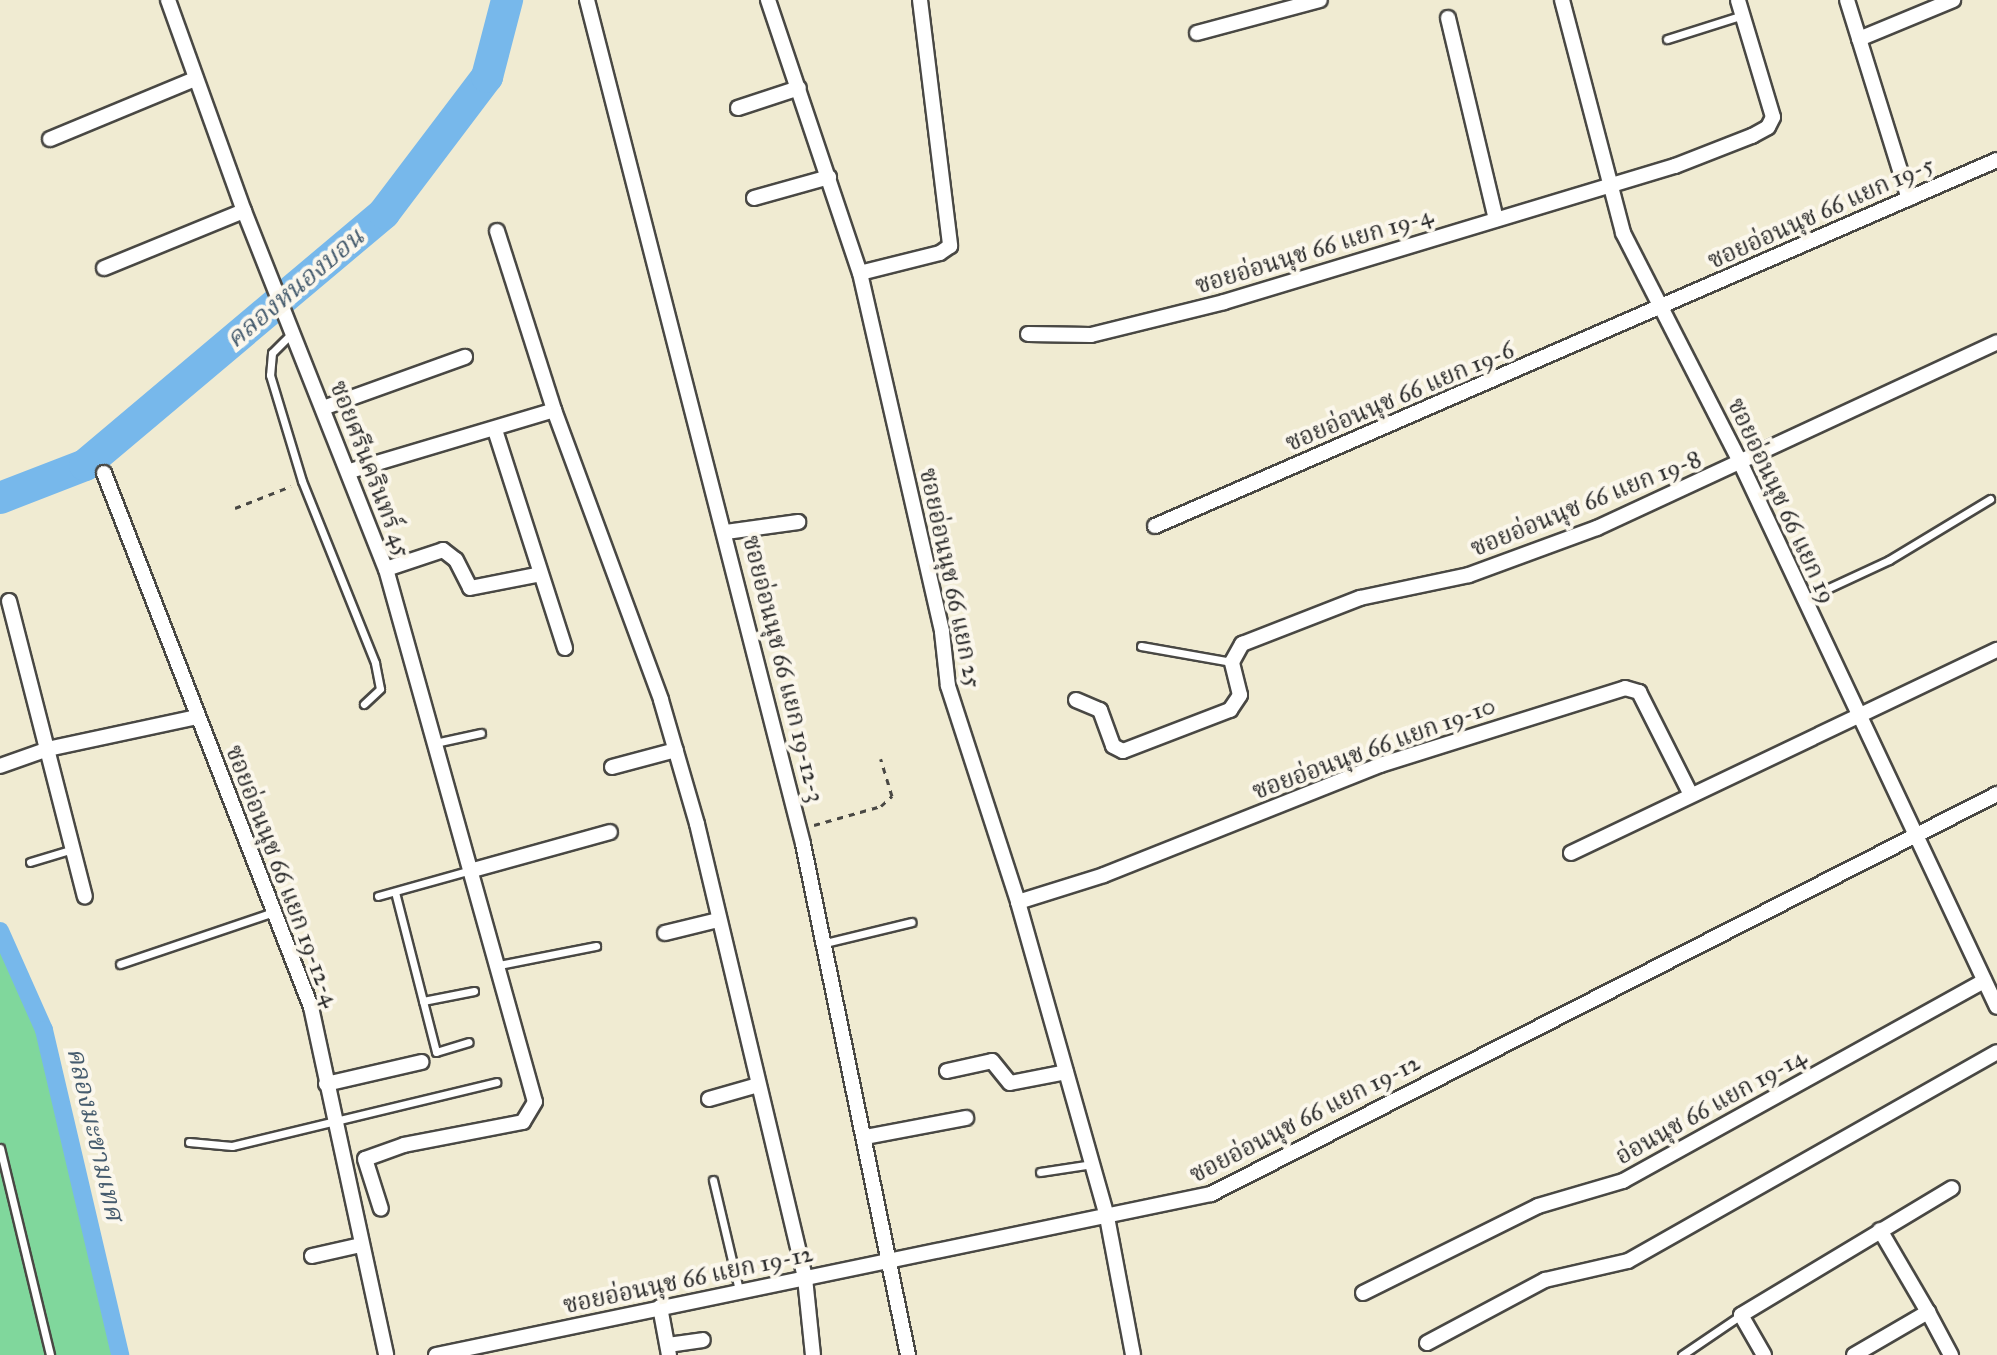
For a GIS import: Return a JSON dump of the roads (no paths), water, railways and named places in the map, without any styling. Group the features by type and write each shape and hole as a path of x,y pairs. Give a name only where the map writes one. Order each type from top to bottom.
{"street":[{"name":"ซอยศรีนครินทร์ 45","path":"168,0 244,211 350,471 386,569 473,870 535,1102 523,1122 419,1142 365,1159 381,1209"},
{"name":"ซอยอ่อนนุช 66 แยก 19-12-3","path":"587,0 726,532 799,830 891,1260 908,1355"},
{"name":"ซอยอ่อนนุช 66 แยก 25","path":"768,0 860,273 942,632 948,686 1018,902 1107,1217 1133,1355"},
{"path":"860,273 940,253 950,246 920,0"},
{"path":"1197,33 1320,0"},
{"name":"ซอยอ่อนนุช 66 แยก 19","path":"1562,0 1623,233 1663,306 1741,464 1913,836 1997,1007"},
{"path":"1847,0 1909,199"},
{"path":"1859,39 1953,0"},
{"name":"ซอยอ่อนนุช 66 แยก 19-4","path":"1028,334 1091,335 1146,323 1610,185 1768,127 1773,117 1770,103 1741,7"},
{"path":"1448,18 1496,219"},
{"path":"50,139 195,79"},
{"path":"738,108 799,88"},
{"name":"ซอยอ่อนนุช 66 แยก 19-5","path":"1663,306 1997,160"},
{"path":"754,198 829,177"},
{"path":"104,268 244,211"},
{"path":"497,231 554,410 676,750 805,1278 813,1355"},
{"name":"ซอยอ่อนนุช 66 แยก 19-6","path":"1155,526 1663,306"},
{"path":"1741,464 1997,342"},
{"path":"323,408 465,357"},
{"path":"350,471 554,410"},
{"path":"495,430 565,648"},
{"name":"ซอยอ่อนนุช 66 แยก 19-8","path":"1232,662 1236,647 1257,638 1360,598 1469,575 1597,528 1741,464"},
{"name":"ซอยอ่อนนุช 66 แยก 19-12-4","path":"104,473 311,1007 386,1355"},
{"path":"726,532 798,522"},
{"path":"386,569 443,550 456,560 470,588 541,574"},
{"path":"9,601 85,896"},
{"path":"1571,853 1997,650"},
{"path":"1076,700 1100,710 1113,746 1123,751 1230,710 1240,695 1232,662"},
{"name":"ซอยอ่อนนุช 66 แยก 19-10","path":"1018,902 1104,875 1380,765 1625,688 1639,692 1691,795"},
{"path":"0,766 48,749 197,717"},
{"path":"612,767 676,750"},
{"name":"ซอยอ่อนนุช 66 แยก 19-12","path":"436,1355 483,1351 739,1290 1188,1203 1242,1180 1997,794"},
{"path":"473,870 610,832"},
{"path":"665,933 718,920"},
{"name":"อ่อนนุช 66 แยก 19-14","path":"1363,1293 1538,1206 1623,1181 1984,981"},
{"path":"1427,1343 1493,1303 1545,1280 1628,1261 1997,1052"},
{"path":"947,1071 992,1061 1010,1083 1066,1072"},
{"path":"326,1084 421,1062"},
{"path":"709,1099 758,1085"},
{"path":"865,1137 966,1118"},
{"path":"1764,1355 1741,1315 1952,1188"},
{"path":"1880,1230 1951,1355"},
{"path":"312,1256 361,1245"},
{"path":"660,1307 668,1350 703,1340"},
{"path":"1854,1355 1928,1312"}],"lane":[{"path":"1667,39 1741,7"},
{"path":"292,333 272,353 270,375 302,481 375,663 380,689 364,704"},
{"path":"1805,599 1889,560 1990,499"},
{"path":"1141,646 1232,662"},
{"path":"435,743 481,733"},
{"path":"30,862 73,849"},
{"path":"378,896 473,870"},
{"path":"395,892 436,1052 468,1042"},
{"path":"120,964 274,912"},
{"path":"823,943 912,922"},
{"path":"499,965 596,946"},
{"path":"423,1001 474,991"},
{"path":"189,1142 232,1146 496,1082"},
{"path":"0,1148 50,1355"},
{"path":"1040,1172 1092,1164"},
{"path":"713,1180 739,1290"},
{"path":"1682,1355 1741,1315"}],"waterway":[{"name":"คลองหนองบอน","path":"0,498 85,465 384,213 487,77 507,0"},
{"name":"คลองมะขามเทศ","path":"0,931 44,1030 120,1355"}]}
